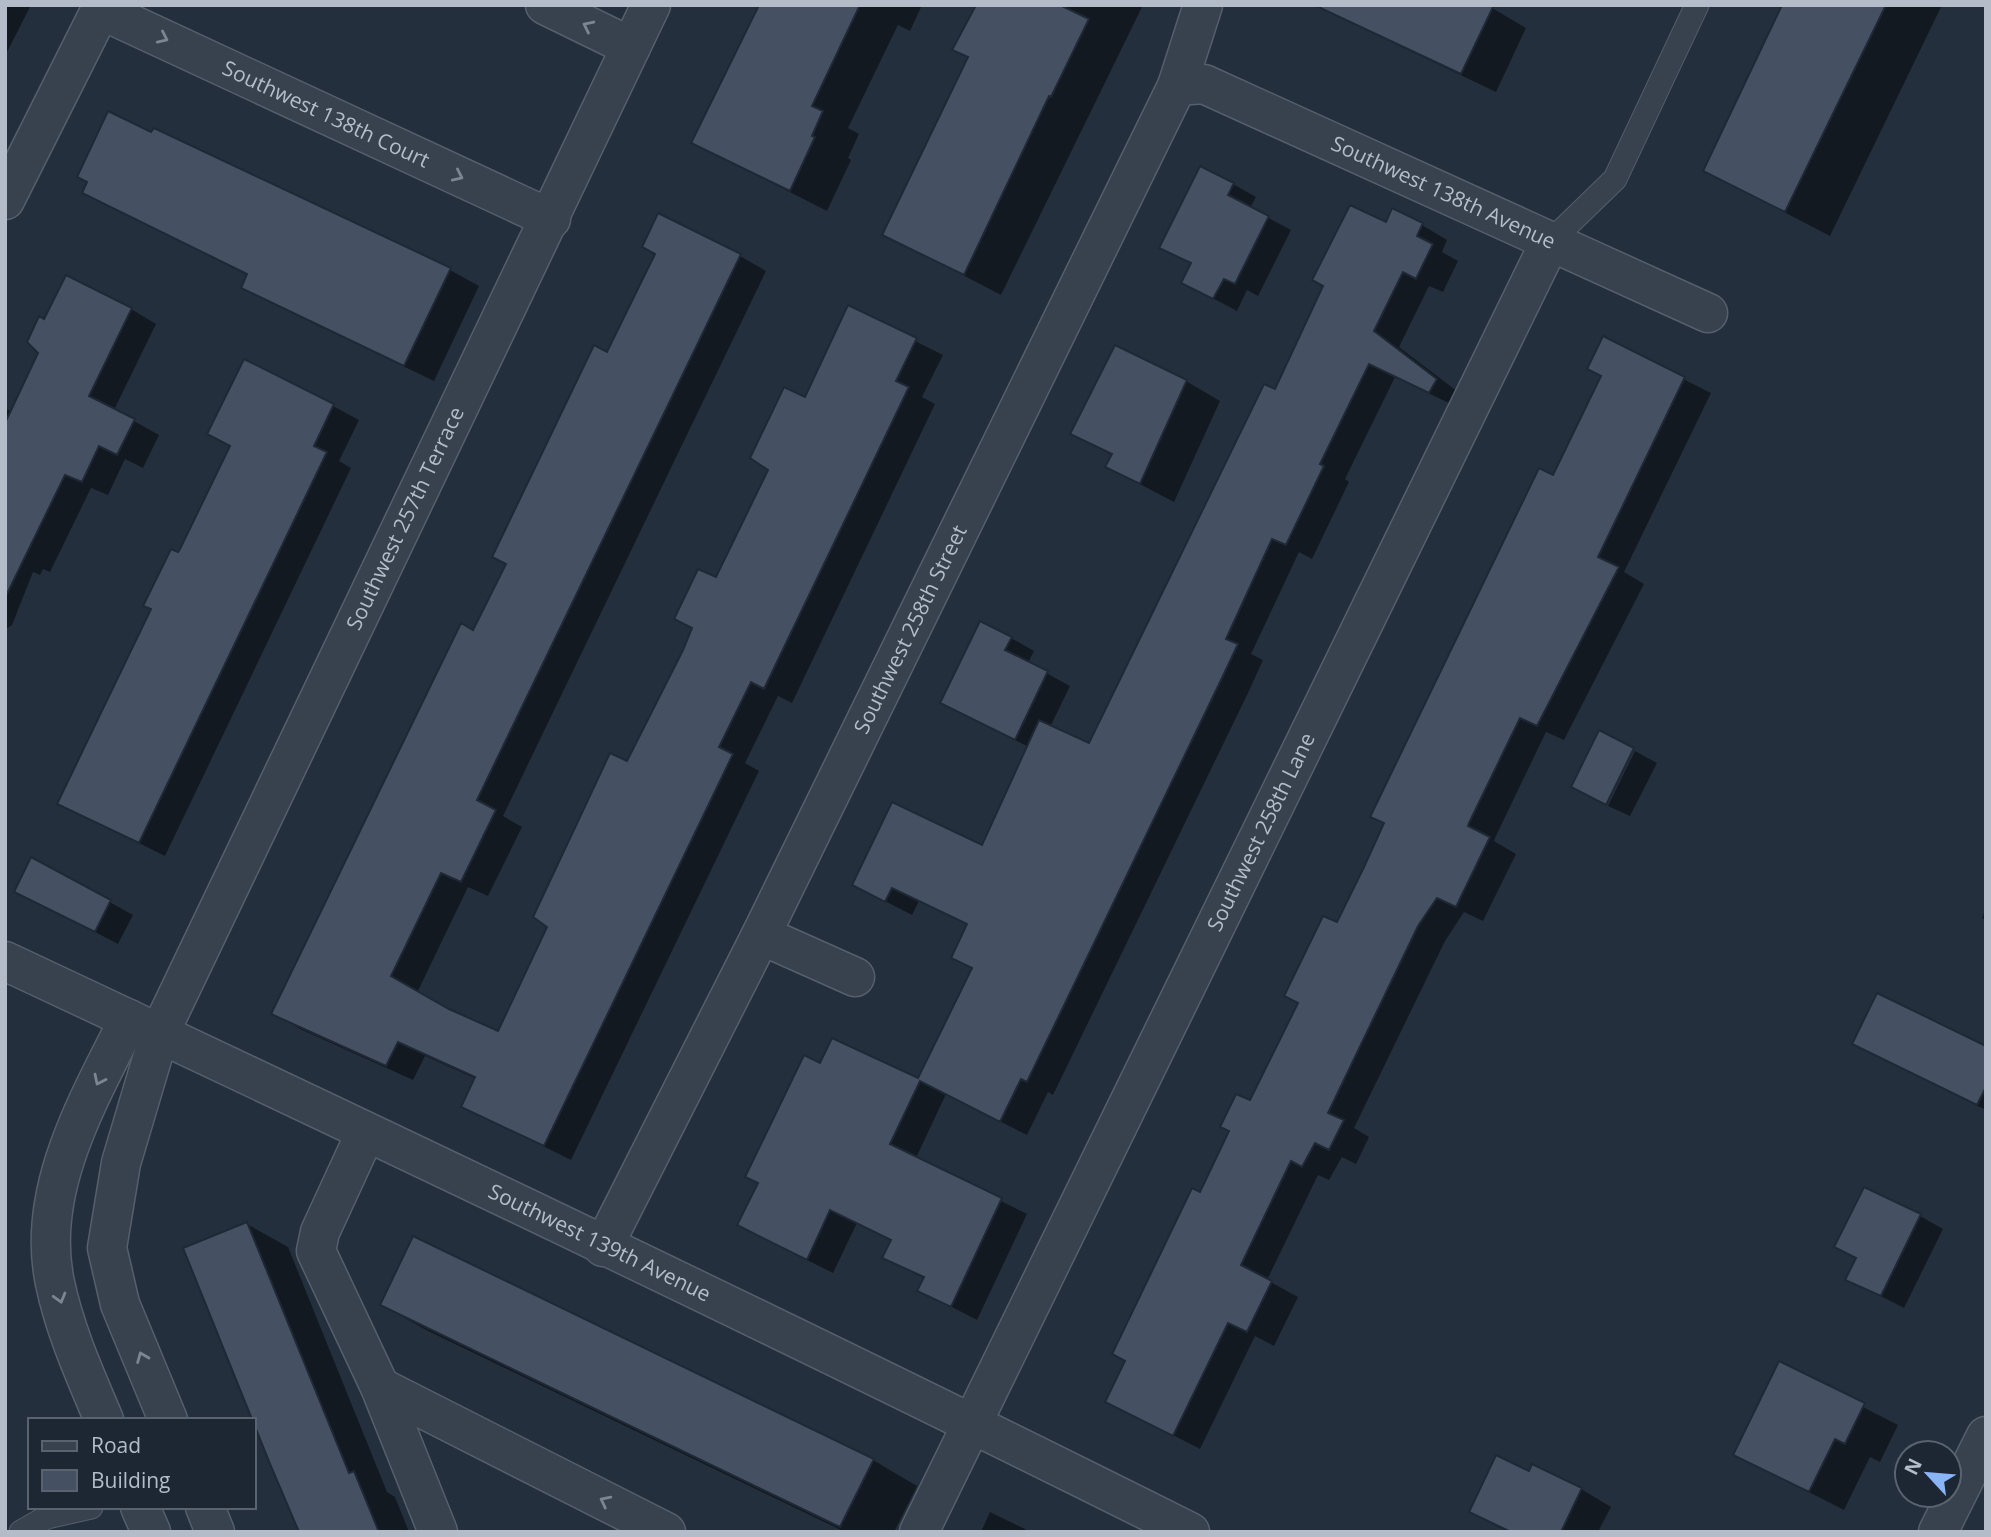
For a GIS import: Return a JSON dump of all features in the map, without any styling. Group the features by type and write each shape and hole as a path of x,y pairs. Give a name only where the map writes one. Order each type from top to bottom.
{"street":[{"path":"545,5 631,47"},
{"name":"Southwest 257th Terrace","path":"145,1026 551,219 651,5"},
{"name":"Southwest 258th Street","path":"603,1247 761,935 1177,86 1203,5"},
{"path":"5,200 102,7"},
{"name":"Southwest 138th Court","path":"102,7 551,219"},
{"name":"Southwest 138th Avenue","path":"1177,86 1204,84 1708,313"},
{"name":"Southwest 258th Lane","path":"919,1532 1550,242"},
{"path":"761,935 855,977"},
{"name":"Southwest 139th Avenue","path":"5,961 973,1423 1190,1532"},
{"path":"103,1418 75,1349 58,1293 51,1236 60,1178 78,1122 145,1026"},
{"path":"145,1026 107,1248 120,1304 167,1418"},
{"path":"366,1132 320,1232 316,1251 380,1387 438,1532"},
{"path":"380,1387 666,1532"},
{"path":"1938,1532 1986,1436"},
{"path":"141,1509 151,1532"},
{"path":"206,1509 215,1532"}],"lane":[{"path":"1550,242 1615,179 1697,5"},
{"path":"21,1532 47,1517 82,1509"}],"building":[{"path":"759,5 860,5 812,106 823,111 812,136 815,137 790,191 691,143"},
{"path":"976,5 1060,5 1089,19 1051,97 1049,96 964,275 882,235 968,57 952,50"},
{"path":"1314,5 1494,5 1461,74"},
{"path":"1782,5 1886,5 1785,212 1703,171"},
{"path":"108,111 151,132 154,128 451,268 404,366 241,288 247,274 82,193 87,182 77,177"},
{"path":"1200,166 1234,183 1228,195 1269,216 1235,284 1224,279 1213,299 1181,283 1191,263 1159,248"},
{"path":"1350,205 1386,222 1392,208 1423,223 1417,236 1433,244 1416,279 1403,272 1374,331 1437,379 1429,393 1369,364 1320,464 1324,466 1286,545 1272,539 1226,639 1238,644 1027,1082 1021,1079 1000,1122 920,1081 890,1144 1002,1198 951,1307 917,1291 924,1277 882,1258 891,1240 830,1210 807,1260 737,1225 758,1183 745,1177 804,1055 820,1063 832,1038 918,1078 972,968 951,958 967,924 892,888 885,902 852,885 892,802 982,845 1039,720 1089,743 1264,384 1275,389 1323,286 1312,280"},
{"path":"658,213 741,254 477,800 496,810 461,882 441,873 391,976 449,1009 498,1031 547,927 533,917 610,753 627,761 683,650 692,628 674,619 698,569 716,577 768,470 750,458 784,387 805,397 848,305 917,338 896,381 909,387 764,689 751,682 719,747 733,754 544,1146 461,1107 475,1077 398,1042 386,1066 271,1014 461,623 473,630 506,564 492,557 594,345 607,352 655,254 642,247"},
{"path":"66,275 132,308 89,396 135,419 117,455 99,446 82,482 65,475 5,598 5,423 38,353 27,342 39,316 44,319"},
{"path":"1603,336 1685,377 1598,557 1619,567 1537,726 1520,718 1468,826 1490,837 1456,907 1437,898 1418,926 1328,1113 1344,1120 1329,1150 1315,1143 1302,1167 1291,1161 1241,1265 1272,1281 1247,1332 1228,1323 1173,1436 1105,1402 1125,1361 1112,1354 1192,1188 1200,1192 1229,1131 1220,1127 1236,1094 1250,1100 1298,1003 1284,996 1323,916 1337,922 1364,867 1384,823 1370,817 1539,468 1553,475 1601,376 1587,369"},
{"path":"1115,345 1187,380 1140,484 1105,467 1112,454 1070,434"},
{"path":"244,359 334,404 314,446 327,452 139,843 57,804 151,609 143,606 171,549 178,552 180,549 230,446 207,434"},
{"path":"980,621 1012,637 1005,650 1048,671 1015,740 940,703"},
{"path":"1599,730 1634,748 1606,805 1571,787"},
{"path":"31,857 111,900 95,932 14,892"},
{"path":"1877,993 1986,1046 1986,1087 1977,1105 1852,1044"},
{"path":"1864,1187 1921,1214 1881,1296 1845,1280 1856,1258 1834,1247"},
{"path":"247,1222 349,1473 354,1471 379,1532 299,1532 256,1429 256,1418 251,1418 183,1248"},
{"path":"413,1236 874,1459 840,1527 380,1305"},
{"path":"1779,1361 1865,1403 1845,1444 1835,1439 1809,1492 1733,1455"},
{"path":"1496,1455 1529,1471 1532,1464 1582,1488 1561,1532 1511,1532 1469,1512"}]}
